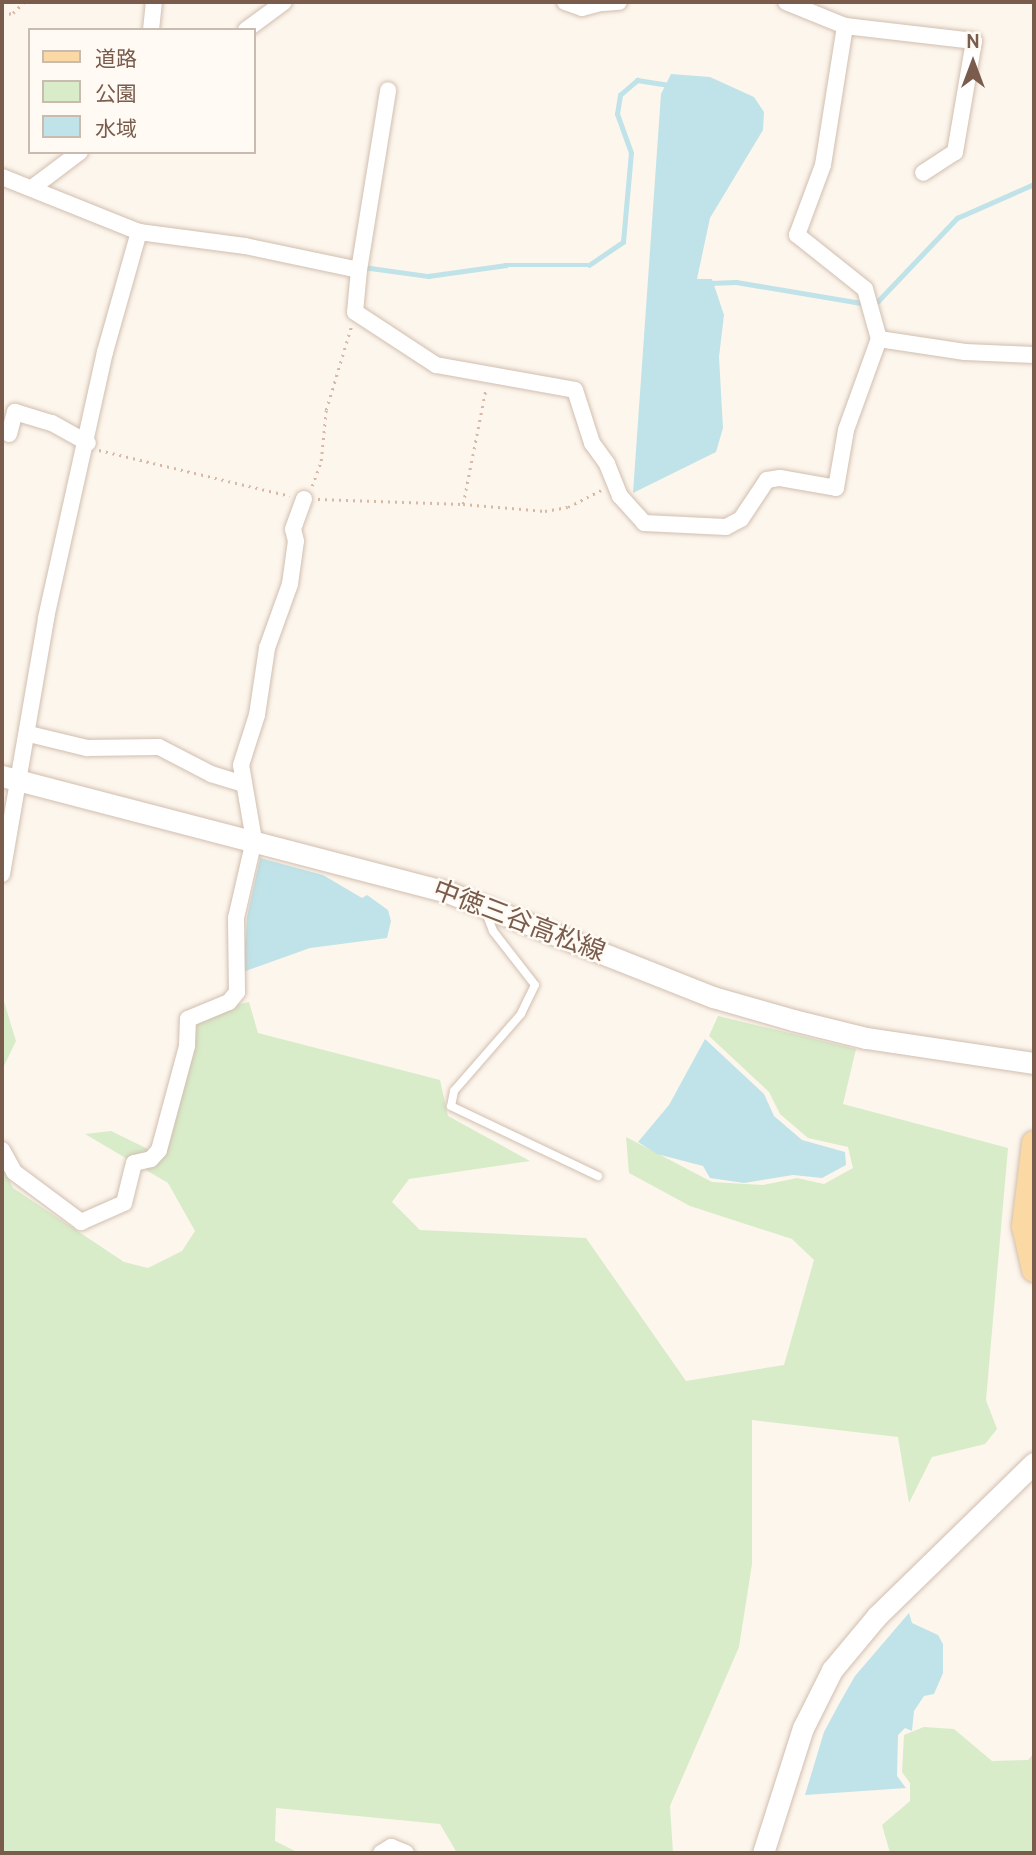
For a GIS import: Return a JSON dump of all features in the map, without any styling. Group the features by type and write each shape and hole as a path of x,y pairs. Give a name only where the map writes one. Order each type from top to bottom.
{"main road":[{"name":"中徳三谷高松線","path":"11,778 254,840 483,906 713,997 793,1020 866,1038 1034,1063"},
{"path":"1034,1143 1024,1226 1034,1270"},
{"path":"763,1853 803,1728 832,1670 877,1616 1034,1463"}],"street":[{"path":"151,28 154,2"},
{"path":"249,28 284,2"},
{"path":"565,2 582,8 609,2"},
{"path":"786,2 845,26 974,41 955,152 923,173"},
{"path":"388,90 355,312 436,365 575,390 592,443 616,485 644,523 726,527 741,519 767,480 780,478 836,488 846,430 879,339 865,289 797,235 823,165 845,26"},
{"path":"32,188 77,154"},
{"path":"2,177 139,232 245,246 359,271"},
{"path":"2,874 11,778 29,734 41,641 88,445 105,352 139,232"},
{"path":"879,339 965,352 1034,355"},
{"path":"9,434 15,412 52,423 88,445"},
{"path":"2,1150 14,1172 81,1222 124,1203 134,1163 151,1159 159,1150 187,1046 188,1019 229,1002 237,992 236,918 254,840 241,783 267,648 290,584 296,541 293,529 306,499"},
{"path":"29,734 87,748 159,747 211,774 241,783"},
{"path":"381,1853 391,1847 407,1853"}],"lane":[{"path":"483,906 494,931 535,985 521,1014 454,1091 451,1107 598,1176"}],"path":[{"path":"2,15 13,13 24,2"},
{"path":"306,499 321,461 326,410 355,312"},
{"path":"463,503 489,375"},
{"path":"88,445 306,499 463,503 545,512 568,507 616,485"}],"green space":[{"path":"2,995 16,1041 2,1070"},
{"path":"249,1002 258,1033 440,1080 448,1116 530,1161 409,1179 392,1202 420,1230 586,1238 686,1381 784,1365 814,1260 792,1239 690,1206 629,1173 626,1137 712,1182 763,1185 797,1178 824,1184 853,1168 848,1147 808,1138 780,1114 769,1092 709,1036 718,1016 856,1049 843,1104 1008,1148 986,1400 997,1429 985,1444 932,1457 909,1503 898,1437 752,1420 752,1564 739,1647 670,1806 673,1853 457,1853 440,1824 276,1808 275,1841 299,1853 2,1853 2,1165 13,1188 124,1262 148,1268 182,1251 195,1231 168,1183 85,1134 111,1131 154,1152 201,1013"},
{"path":"924,1727 954,1729 992,1761 1028,1760 1034,1753 1034,1853 890,1853 882,1825 910,1801 910,1783 902,1772 904,1735"}],"water":[{"path":"671,74 710,77 754,97 764,112 763,130 710,218 697,279 712,279 724,315 719,357 723,428 716,452 633,493 661,94"},
{"path":"260,858 323,875 362,898 367,895 388,910 391,921 387,938 310,948 243,972 247,917"},
{"path":"705,1039 764,1094 774,1116 802,1140 845,1152 846,1165 822,1178 793,1175 744,1183 710,1178 703,1166 657,1154 638,1142 669,1105"},
{"path":"909,1613 912,1623 938,1635 943,1644 943,1673 934,1694 924,1696 914,1711 912,1731 905,1728 898,1735 897,1776 906,1788 805,1795 824,1732 855,1676"}],"waterway":[{"path":"363,267 428,276 506,265 589,265 623,242 631,153 617,114 620,95 637,80 669,85"},
{"path":"709,283 736,282 862,303 878,301 957,218 1034,184"}]}
